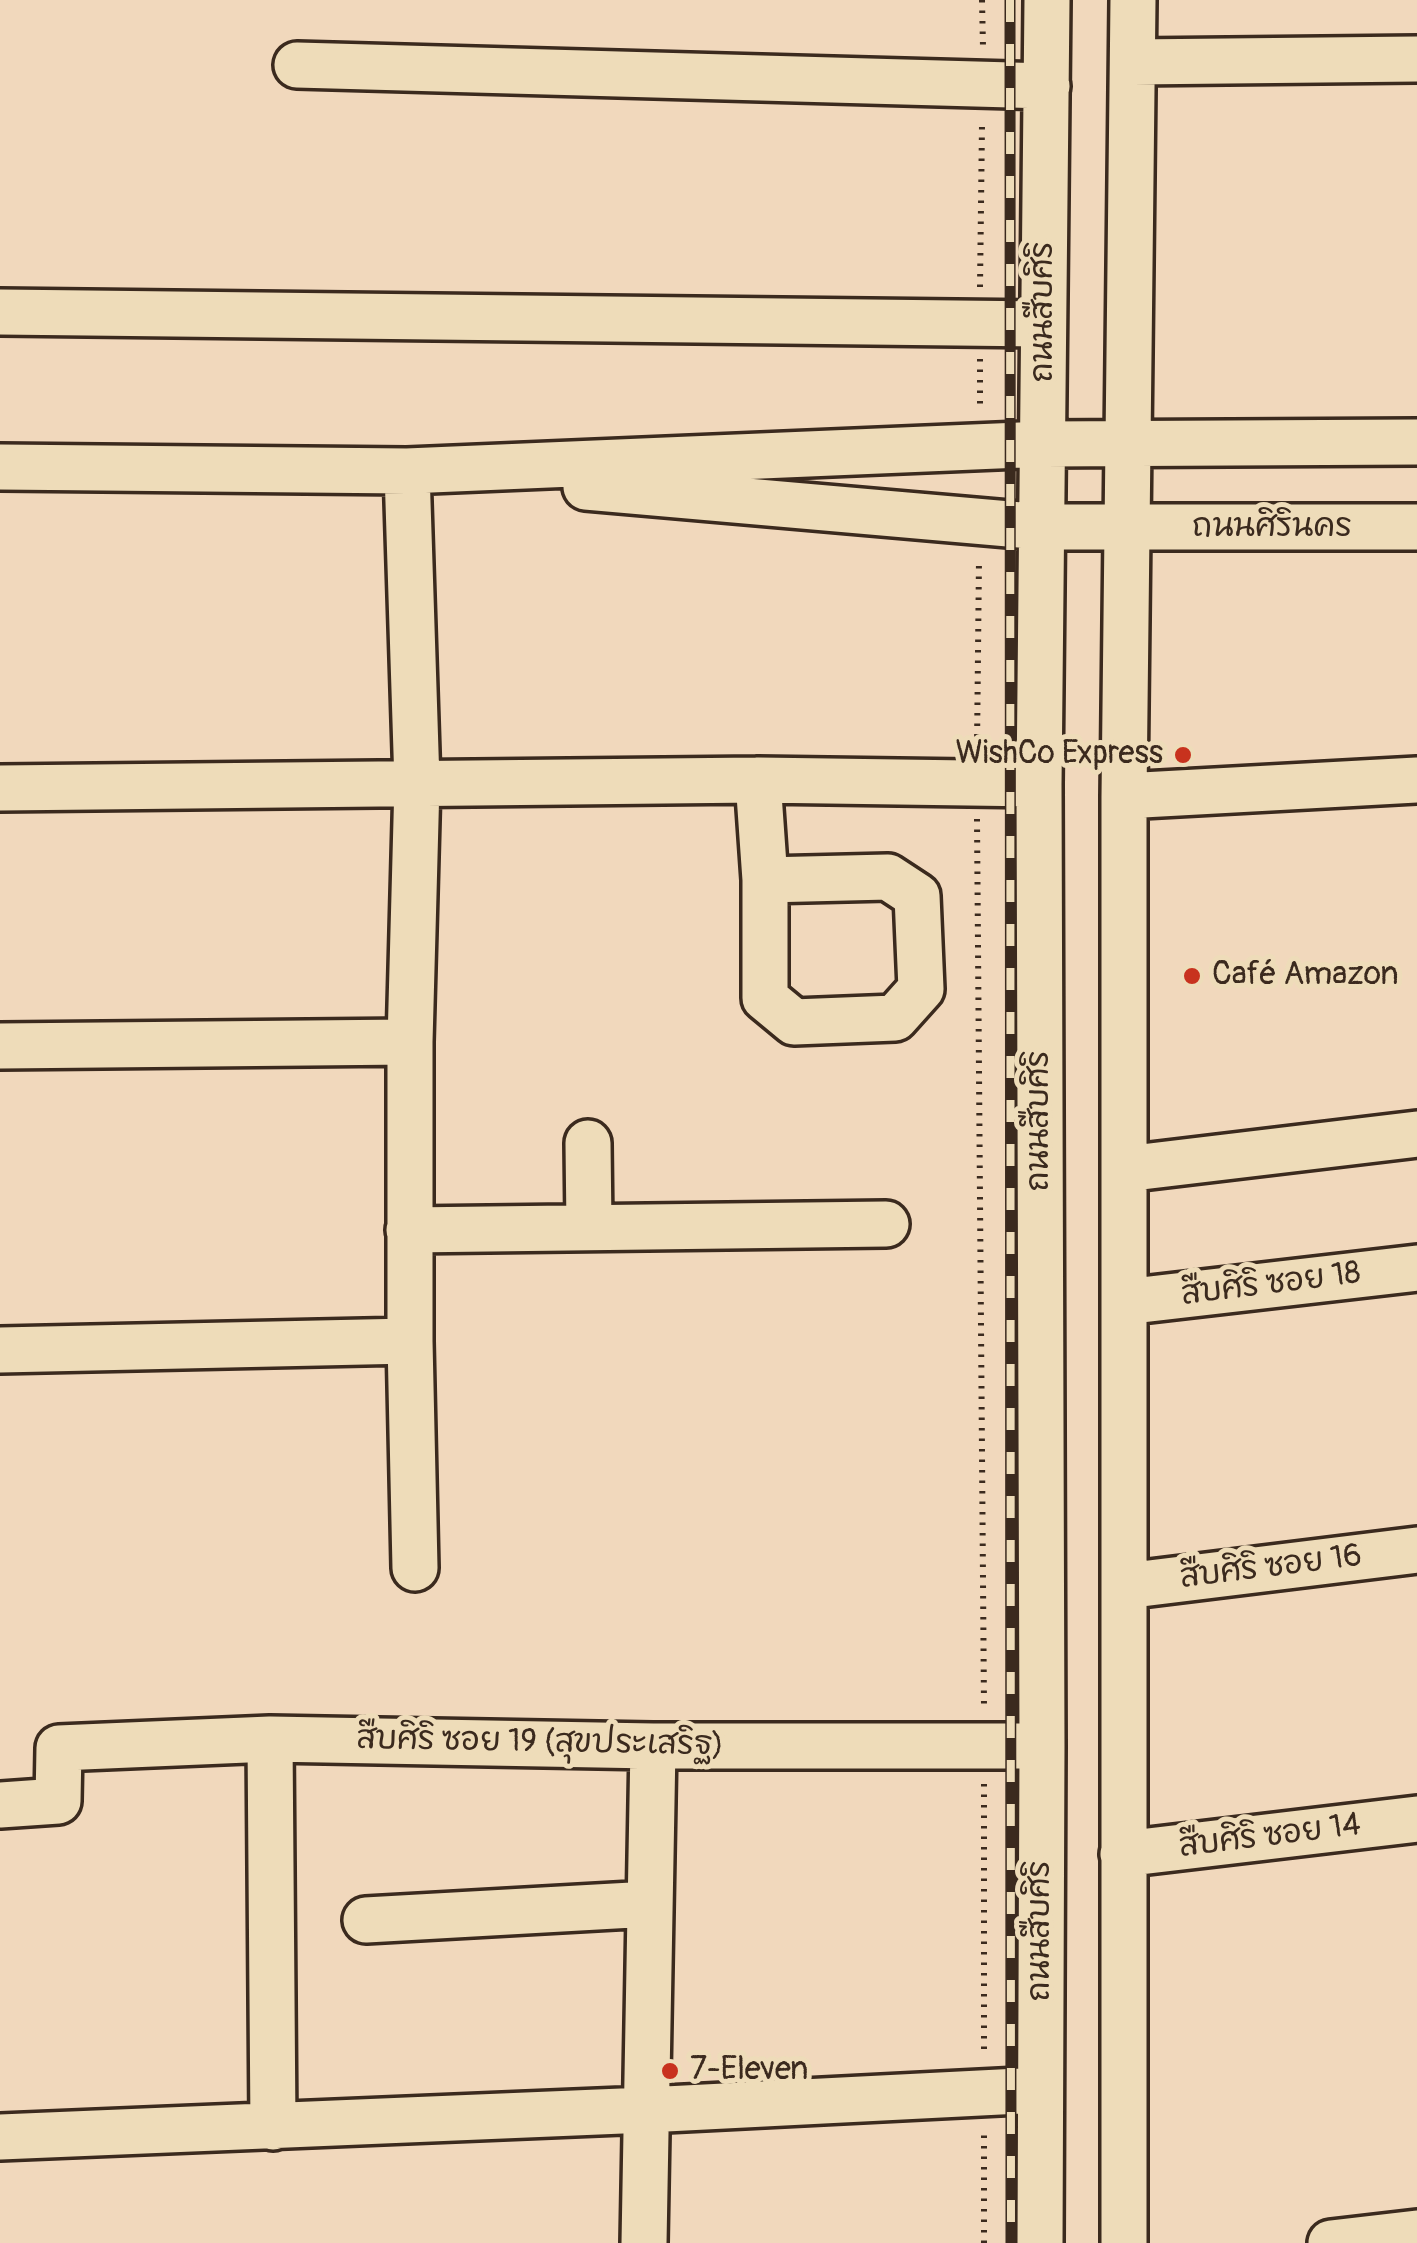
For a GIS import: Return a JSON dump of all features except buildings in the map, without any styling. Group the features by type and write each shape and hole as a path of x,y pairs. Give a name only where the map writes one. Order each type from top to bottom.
{"street":[{"name":"ถนนสืบศิริ","path":"1040,2243 1039,784 1047,0"},
{"path":"1124,2243 1124,796 1132,0"},
{"path":"1133,62 1417,59"},
{"path":"297,65 1047,86"},
{"path":"0,312 1044,324"},
{"path":"0,467 407,471 1044,444 1417,442"},
{"path":"407,471 417,783 410,1042 415,1568"},
{"name":"ถนนศิรินคร","path":"407,471 1043,528 1417,527"},
{"path":"758,780 766,880"},
{"path":"0,788 758,780 1039,784"},
{"path":"1124,796 1417,780"},
{"path":"0,1046 410,1042"},
{"path":"1124,1169 1417,1134"},
{"path":"588,1144 589,1228"},
{"path":"410,1230 886,1224"},
{"name":"สืบศิริ ซอย 18","path":"1124,1302 1417,1268"},
{"path":"0,1350 410,1341"},
{"name":"สืบศิริ ซอย 16","path":"1125,1586 1417,1550"},
{"path":"270,1740 273,2127"},
{"name":"สืบศิริ ซอย 19 (สุขประเสริฐ)","path":"0,1805 58,1801 59,1748 270,1740 653,1746 1042,1746"},
{"path":"644,2243 653,1746"},
{"name":"สืบศิริ ซอย 14","path":"1123,1854 1417,1819"},
{"path":"366,1920 650,1904"},
{"path":"0,2137 1040,2090"},
{"path":"1331,2243 1417,2232"}],"path":[{"path":"980,446 982,0"},
{"path":"980,522 977,783 984,2243"}],"railway":[{"path":"1010,0 1011,2243"}],"place":[{"name":"WishCo Express","path":"1183,755"},
{"name":"Café Amazon","path":"1192,976"},
{"name":"7-Eleven","path":"670,2071"}]}
